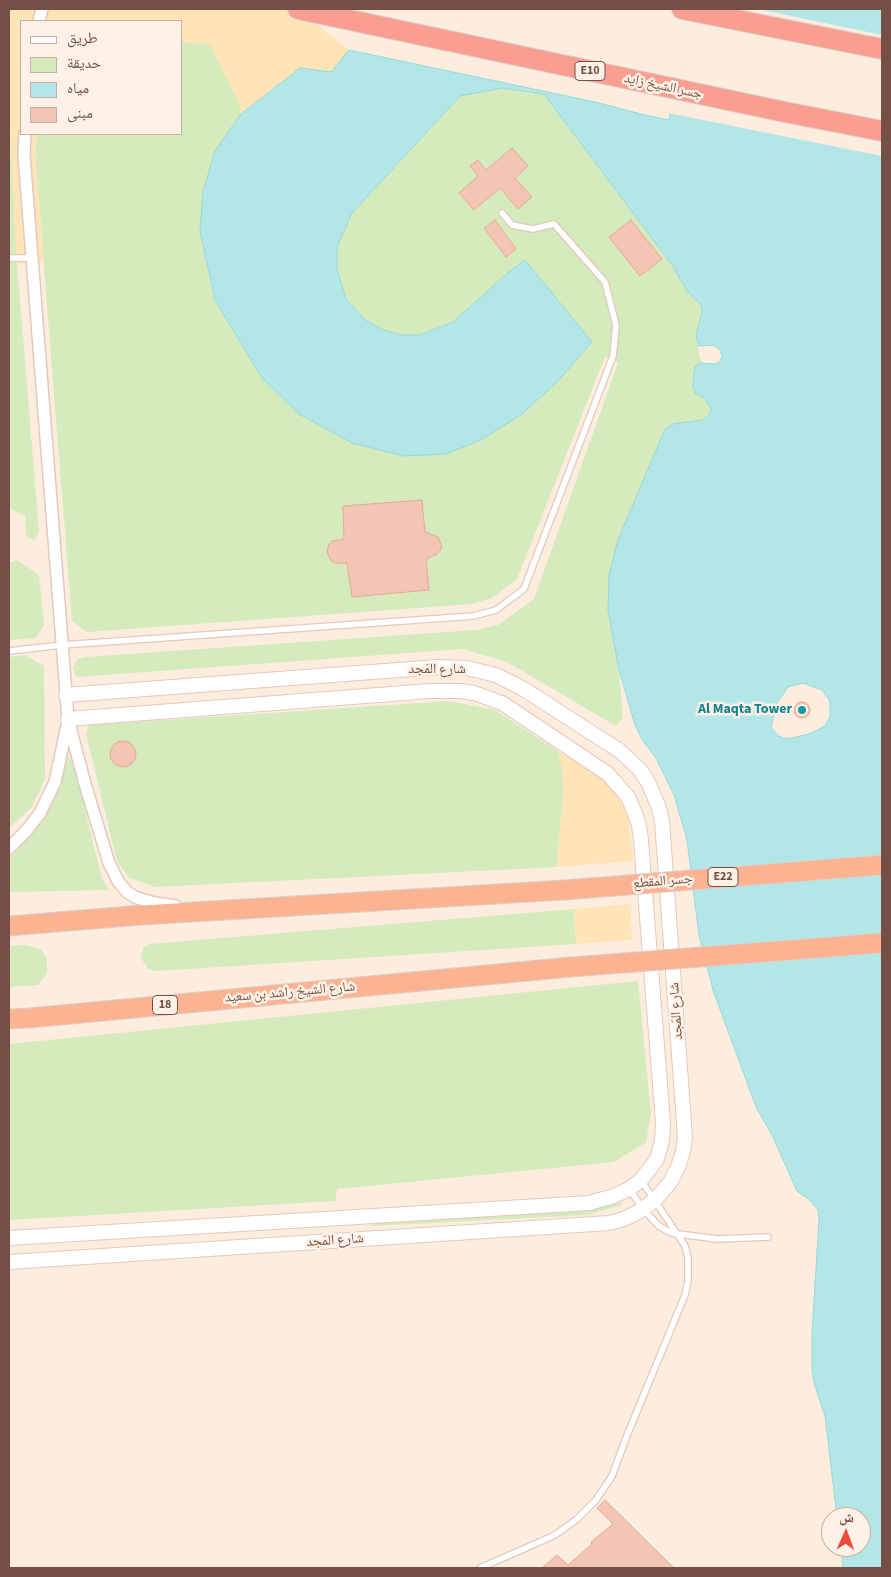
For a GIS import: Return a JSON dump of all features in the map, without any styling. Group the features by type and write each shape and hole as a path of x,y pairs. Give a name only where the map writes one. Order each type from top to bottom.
{"highway":[{"name":"جسر الشيخ زايد","path":"298,9 882,131"},
{"path":"682,9 882,49"},
{"name":"جسر المقطع","path":"210,911 564,890 882,865"},
{"path":"9,926 210,911"},
{"path":"9,915 142,915"},
{"name":"شارع الشيخ راشد بن سعيد","path":"9,1020 571,967 882,943"}],"street":[{"path":"25,135 24,155 68,719 109,863 118,881 127,892 137,898 155,903 210,911"},
{"name":"شارع المَجد","path":"9,1262 609,1223 624,1219 655,1200 671,1181 678,1167 685,1137 662,821 657,801 648,782 631,760 620,751 522,688 496,675 467,668 438,667 66,695"},
{"name":"شارع المَجد","path":"9,1238 575,1204 602,1200 629,1189 641,1180 657,1158 662,1142 663,1123 639,825 628,797 608,774 502,703 460,691 430,691 68,719"},
{"path":"9,848 40,813 55,782 68,719"}],"lane":[{"path":"9,650 473,616 496,610 524,589 613,356 616,325 605,282 554,224 533,228 512,225 502,213"},
{"path":"9,258 32,258"},
{"path":"480,1568 565,1528 582,1515 596,1500 612,1476 687,1288 689,1274 685,1246 641,1180"},
{"path":"629,1189 643,1209 660,1226 676,1235 731,1239 768,1237"}],"green space":[{"path":"182,41 210,45 240,105 241,114 215,151 200,231 215,301 262,378 299,414 352,443 404,456 574,361 592,343 524,260 453,322 420,335 401,335 381,329 364,319 346,299 337,269 337,247 352,213 460,96 502,88 544,94 672,265 687,291 701,305 702,311 696,336 701,363 696,366 694,372 696,394 704,398 711,408 710,414 703,420 674,424 619,670 623,717 616,726 507,662 463,649 76,677 73,667 78,659 86,657 476,630 498,625 534,599 618,363 605,357 517,579 492,598 471,604 87,632 72,621 35,154 37,135 182,135"},
{"path":"9,107 17,265 39,532 34,540 26,537 25,516 9,508"},
{"path":"17,560 39,575 44,625 36,638 9,640 9,563"},
{"path":"25,655 44,666 45,779 32,807 9,828 9,657"},
{"path":"448,701 495,710 559,752 564,781 557,867 155,887 128,877 117,861 86,734 89,725"},
{"path":"68,757 73,760 102,879 109,890 9,892 9,855 14,854 46,816 60,783 63,760"},
{"path":"574,909 576,944 157,971 148,969 141,958 143,948 150,944"},
{"path":"23,945 41,949 47,959 47,973 38,985 9,987 9,946"},
{"path":"638,981 651,1114 646,1142 614,1162 337,1189 335,1201 9,1220 9,1044"},
{"path":"618,1198 622,1205 587,1215 371,1226 371,1218"}],"sand":[{"path":"9,9 297,9 349,50 330,72 300,68 241,113 240,105 210,45 182,41 182,20 20,20 20,135 37,135 35,155 44,261 17,265 9,107"},
{"path":"559,752 603,776 622,803 629,822 633,861 557,867 564,781"},
{"path":"630,904 632,940 576,944 574,909"}],"water":[{"path":"683,9 882,9 882,1568 843,1568 842,1557 871,1557 871,1507 836,1507 825,1416 814,1383 812,1370 818,1210 811,1201 797,1191 772,1135 756,1107 713,990 699,935 687,840 674,795 656,758 643,741 635,725 619,670 608,610 609,575 618,540 665,429 673,424 703,420 710,414 711,408 704,398 696,394 693,387 694,372 696,366 701,363 716,364 722,356 720,350 714,345 699,346 696,336 702,311 701,305 687,291 672,265 544,94 502,88 460,96 352,213 337,247 337,269 346,299 364,319 381,329 401,335 420,335 453,322 525,260 592,342 558,381 522,414 481,440 446,454 404,456 352,443 299,414 262,378 215,300 200,231 203,192 215,151 241,114 300,68 331,72 349,50 595,102 669,120","holes":["803,683 822,690 830,701 830,717 825,726 809,734 787,739 778,736 771,727 777,703 788,687"]}],"pier":[{"path":"681,9 758,9 882,35 882,156 668,113"}],"building":[{"path":"512,148 528,166 515,178 532,197 518,209 500,188 474,210 459,193 478,176 470,166 478,160 486,170"},
{"path":"495,220 516,249 506,257 484,228"},
{"path":"631,220 662,259 640,276 609,237"},
{"path":"422,500 425,532 438,537 442,546 437,554 426,559 429,590 352,597 347,563 331,561 327,552 332,541 344,539 343,506"},
{"name":"Al Maqta Tower","path":"799,702 805,702 810,707 808,716 799,718 794,713 794,707"},
{"path":"123,741 132,745 136,754 132,763 123,767 114,763 110,754 114,745"},
{"path":"605,1500 674,1568 542,1568 557,1555 568,1565 592,1544 591,1542 613,1524 597,1508"}],"place":[{"name":"Al Maqta Tower","path":"802,710"}]}
